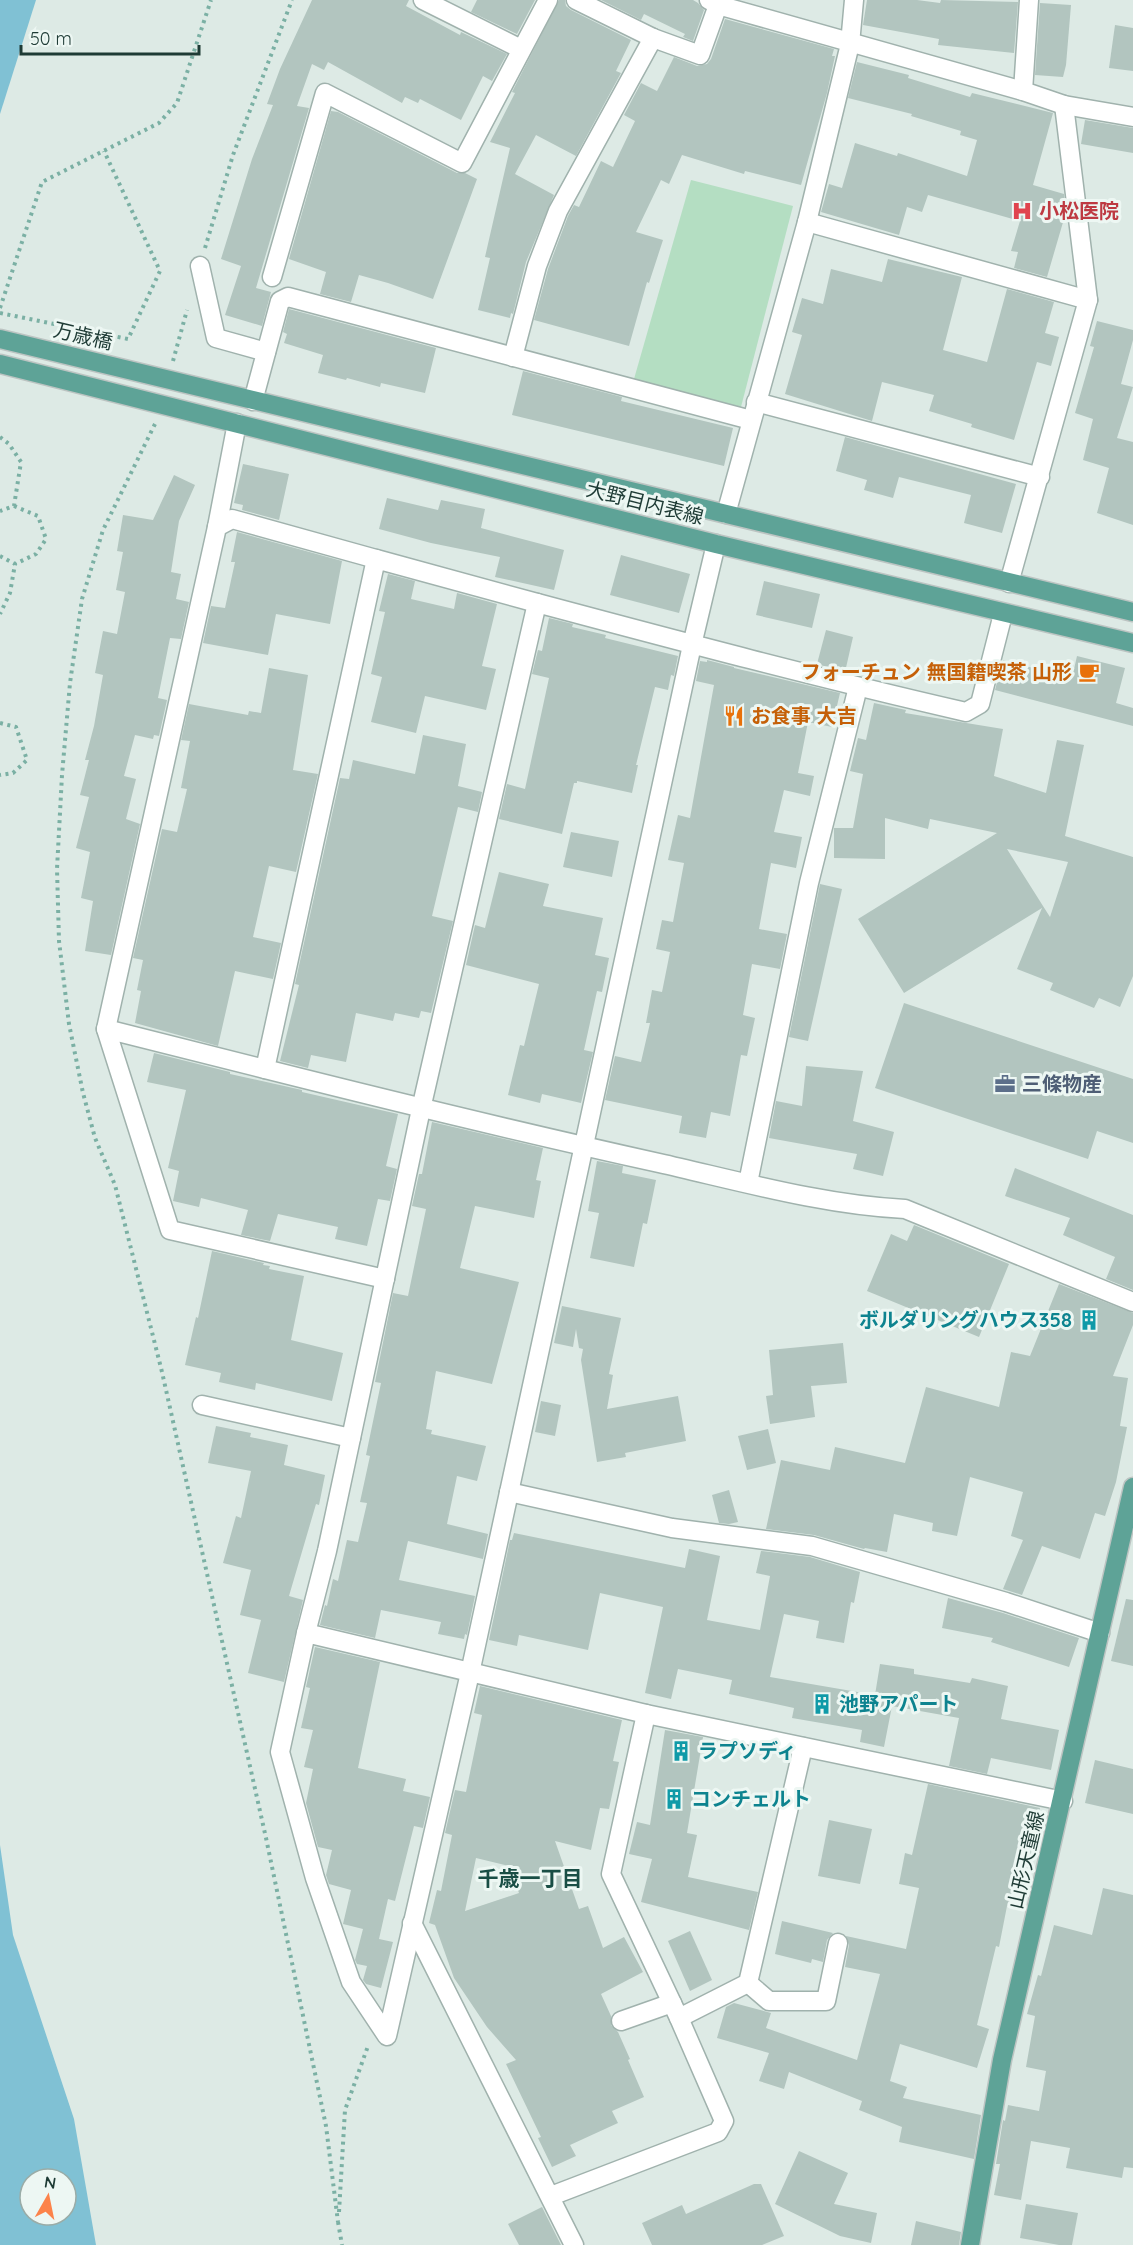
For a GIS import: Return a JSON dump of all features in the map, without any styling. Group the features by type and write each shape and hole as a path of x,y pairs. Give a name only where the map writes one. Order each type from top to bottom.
{"main road":[{"name":"万歳橋","path":"0,339 162,377"},
{"path":"0,364 157,402"},
{"name":"大野目内表線","path":"162,377 253,401 1133,612"},
{"name":"大野目内表線","path":"157,402 716,544 1003,614 1133,643"},
{"name":"山形天童線","path":"970,2245 1002,2060 1133,1487"}],"lane":[{"path":"423,0 521,49"},
{"path":"272,278 325,93 462,163 548,0"},
{"path":"576,0 652,38 700,55 714,3 850,44 1023,91 1064,105 1133,117"},
{"path":"726,514 807,222 850,44 854,0"},
{"path":"1023,91 1029,0"},
{"path":"513,357 537,266 558,211 652,38"},
{"path":"1009,583 1088,300 1064,105"},
{"path":"807,222 1088,300"},
{"path":"200,266 216,338 266,352"},
{"path":"253,401 280,301 288,297 752,420"},
{"path":"756,402 1040,477"},
{"path":"237,423 217,527 106,1029 170,1230 385,1280"},
{"path":"217,527 232,519 692,645 966,712 980,704 1003,614"},
{"path":"387,2036 470,1673 692,645 716,544"},
{"path":"266,1070 376,559"},
{"path":"387,2036 351,1982 315,1878 280,1752 327,1551 421,1108 537,603"},
{"path":"748,1183 809,883 858,687"},
{"path":"106,1029 583,1146 748,1183 870,1207 905,1209 1133,1302"},
{"path":"202,1405 351,1438"},
{"path":"509,1492 672,1528 812,1546 995,1598 1100,1633"},
{"path":"306,1633 646,1714 1063,1801"},
{"path":"551,2196 718,2132 724,2121 676,2011 611,1874 646,1714"},
{"path":"748,1983 803,1747"},
{"path":"412,1923 574,2245"},
{"path":"748,1983 769,2001 826,2001 838,1943"},
{"path":"621,2021 676,2011 748,1983"}],"path":[{"path":"0,308 42,182 159,123 177,103 211,0"},
{"path":"200,266 233,155 292,0"},
{"path":"0,313 128,339 160,270 104,150"},
{"path":"162,377 190,300"},
{"path":"157,402 103,531 82,599 70,683 62,776 57,869 59,941 69,1024 83,1093 95,1138 115,1185 162,1372 266,1838 326,2126 342,2245"},
{"path":"0,437 9,444 21,462 14,506"},
{"path":"0,512 14,506 38,516 46,539 36,554 15,564"},
{"path":"0,556 15,564"},
{"path":"0,614 10,593 15,564"},
{"path":"0,723 16,727 27,760 13,773 0,776"},
{"path":"338,2222 345,2110 370,2043 387,2036"}],"green space":[{"path":"691,180 793,206 741,407 634,379"}],"water":[{"path":"0,0 36,0 0,114"},
{"path":"0,1845 13,1935 74,2119 96,2245 0,2245"}],"building":[{"path":"312,0 409,0 406,6 460,35 461,32 507,54 492,81 483,76 461,120 420,99 418,103 405,97 402,103 328,62 324,70 312,64 297,106 309,108 256,288 271,292 262,326 225,315 241,266 221,259 252,159 273,105 267,104 280,69"},
{"path":"477,0 535,0 517,34 471,12"},
{"path":"559,0 565,0 566,6 571,10 631,40 616,71 621,73 576,156 536,135 515,174 554,195 526,262 510,318 478,310 490,258 485,257 510,148 490,142 515,93 512,92"},
{"path":"601,0 693,0 704,10 693,41 683,37 685,34 644,14 641,20"},
{"path":"867,0 917,0 940,3 941,0 1018,2 1014,53 938,45 939,39 863,25"},
{"path":"1040,3 1071,5 1063,77 1035,75"},
{"path":"725,19 834,49 832,56 835,56 827,93 801,185 745,171 744,174 682,155 669,184 661,180 636,232 663,240 649,283 647,282 629,346 534,320 548,269 568,216 574,205 579,207 601,161 613,167 635,121 624,115 641,83 657,91 674,57 697,66 707,64 711,59"},
{"path":"1115,25 1133,28 1133,71 1109,68"},
{"path":"857,62 909,75 908,78 970,97 972,93 1053,113 1033,185 1064,194 1066,212 1047,277 1014,268 1018,252 1011,251 1020,221 928,195 922,212 907,207 899,235 821,212 829,184 842,188 855,143 897,156 898,153 967,176 977,140 960,135 961,131 911,116 912,114 848,98"},
{"path":"331,111 338,112 457,173 465,173 477,179 433,299 359,275 351,302 320,294 326,272 289,259"},
{"path":"1085,120 1133,128 1133,153 1081,144"},
{"path":"888,259 962,277 943,350 987,362 1007,289 1054,302 1045,333 1059,337 1051,366 1037,362 1014,440 929,411 934,395 882,382 872,421 785,394 802,335 792,332 802,298 823,304 831,269 882,282"},
{"path":"289,309 436,348 425,393 381,383 380,387 318,373 323,355 284,343 287,334 283,332"},
{"path":"1097,321 1133,330 1133,340 1121,384 1133,387 1117,438 1133,442 1133,525 1097,513 1109,468 1083,460 1093,419 1075,413 1094,347 1090,346"},
{"path":"523,371 622,397 621,401 733,428 724,466 512,415"},
{"path":"845,437 1016,484 1002,533 964,523 971,495 899,477 893,498 864,490 867,480 836,471"},
{"path":"243,464 289,474 279,520 242,510 243,505 234,503"},
{"path":"174,475 195,485 179,521 171,572 181,574 176,599 189,602 181,639 170,638 158,698 167,700 159,736 154,735 153,739 135,735 124,776 136,779 126,819 140,824 111,955 85,951 93,901 81,898 90,852 76,848 89,797 80,795 89,760 85,760 103,675 95,673 103,631 117,634 125,592 116,590 123,552 117,551 123,515 153,520"},
{"path":"387,498 438,510 441,500 485,509 481,528 564,550 554,590 495,577 500,557 431,543 379,529"},
{"path":"237,532 342,561 330,624 276,614 268,655 203,643 211,606 225,608 235,562 231,562"},
{"path":"621,555 690,574 679,613 610,595"},
{"path":"388,574 415,581 411,599 454,609 457,593 497,604 482,666 496,669 486,710 425,696 416,733 371,722 382,677 371,674 385,612 379,611"},
{"path":"764,581 820,594 812,628 756,615"},
{"path":"549,618 573,624 572,627 606,635 605,638 678,656 674,676 671,675 668,690 655,687 636,765 638,765 632,793 577,781 574,783 562,834 499,819 507,784 525,789 549,678 532,674 538,650 542,651"},
{"path":"826,630 853,637 845,672 817,664"},
{"path":"1077,656 1125,668 1116,703 1133,708 1133,726 995,690 1003,660 1072,678"},
{"path":"707,660 840,693 832,727 808,722 798,773 814,776 810,796 784,790 774,832 802,837 796,868 771,863 759,929 787,934 780,969 752,964 743,1015 755,1018 747,1056 741,1055 730,1116 711,1112 706,1138 679,1133 682,1116 605,1100 615,1056 641,1062 650,1023 646,1023 652,990 662,992 670,952 656,949 662,920 673,922 684,863 668,860 678,815 690,818 714,685 696,681 700,661 707,662"},
{"path":"269,668 308,675 293,770 318,774 296,872 269,866 253,937 281,943 273,979 235,971 218,1046 135,1023 141,991 137,990 143,960 133,958 162,829 177,832 187,789 181,788 190,741 181,740 189,704 248,715 249,711 261,713"},
{"path":"874,703 906,710 905,713 1003,729 994,776 1046,793 1057,740 1084,745 1065,836 1133,857 1133,976 1120,1007 1099,998 1094,1008 1050,990 1053,983 1017,969 1042,908 904,993 858,919 997,833 930,819 928,829 885,818 885,859 834,858 834,828 853,828 863,774 850,771 858,738 866,740","holes":["1007,849 1068,862 1050,917"]},
{"path":"423,735 466,744 458,786 482,792 478,812 458,807 432,916 453,921 431,1013 421,1011 419,1018 395,1013 393,1021 356,1013 346,1062 311,1055 308,1068 280,1061 299,985 295,984 340,778 349,779 353,760 415,774"},
{"path":"571,832 619,841 612,877 563,867"},
{"path":"499,872 549,884 543,906 603,918 595,955 609,958 602,992 597,991 584,1050 593,1052 581,1103 542,1094 540,1103 508,1095 520,1045 524,1046 539,984 466,965 475,925 485,928"},
{"path":"820,884 842,889 808,1041 789,1037"},
{"name":"三條物産","path":"904,1003 1133,1079 1133,1143 1097,1131 1088,1159 875,1088"},
{"path":"154,1053 230,1072 230,1074 302,1090 302,1092 398,1114 386,1166 397,1169 390,1201 378,1199 367,1246 335,1239 338,1227 278,1214 270,1241 241,1235 248,1210 201,1198 199,1207 173,1201 179,1171 168,1168 186,1090 147,1082"},
{"path":"806,1066 863,1071 853,1121 894,1132 883,1176 853,1169 857,1154 769,1138 776,1101 802,1106"},
{"path":"432,1122 543,1148 536,1180 541,1181 534,1218 475,1206 460,1268 519,1282 492,1384 436,1371 426,1429 432,1430 431,1434 486,1446 477,1481 457,1476 447,1524 488,1534 483,1559 408,1541 399,1580 475,1596 467,1635 465,1634 464,1639 438,1634 441,1622 381,1610 375,1638 320,1625 333,1579 338,1581 347,1540 358,1542 367,1503 360,1502 370,1456 366,1455 381,1383 375,1382 393,1293 408,1296 426,1209 412,1206 419,1174 422,1174"},
{"path":"597,1161 623,1166 622,1173 656,1180 647,1224 643,1223 634,1267 590,1258 599,1213 588,1211"},
{"path":"1015,1168 1133,1215 1133,1290 1106,1279 1115,1257 1063,1235 1070,1218 1005,1196"},
{"path":"914,1225 1009,1264 979,1337 867,1291 891,1234 907,1241"},
{"path":"212,1251 264,1263 263,1265 270,1266 269,1269 304,1276 291,1340 343,1353 332,1401 256,1383 255,1390 219,1382 221,1373 185,1365 196,1317 198,1318"},
{"path":"1059,1284 1133,1313 1133,1325 1113,1376 1128,1378 1120,1426 1127,1427 1116,1482 1105,1516 1095,1513 1080,1559 1042,1546 1022,1595 1003,1589 1023,1540 1011,1536 1023,1492 970,1477 957,1536 932,1531 933,1523 894,1514 887,1552 864,1549 814,1535 766,1529 781,1460 830,1470 835,1447 905,1463 926,1387 999,1407 1011,1352 1030,1356"},
{"path":"562,1306 621,1318 609,1374 613,1375 607,1409 678,1396 686,1441 625,1453 626,1457 597,1462 581,1360 583,1349 579,1348 576,1329 573,1347 554,1343"},
{"path":"843,1343 847,1383 811,1386 815,1417 770,1424 766,1396 773,1395 769,1350"},
{"path":"541,1401 561,1405 555,1436 535,1432"},
{"path":"216,1426 251,1433 250,1437 288,1445 284,1465 325,1475 319,1505 316,1504 289,1596 303,1600 284,1682 248,1673 261,1620 240,1615 251,1570 223,1563 236,1516 241,1518 251,1471 208,1463"},
{"path":"768,1429 776,1463 747,1470 738,1436"},
{"path":"729,1490 738,1522 719,1523 712,1495"},
{"path":"514,1533 685,1568 689,1549 720,1556 707,1620 760,1630 770,1576 756,1573 761,1551 810,1557 860,1572 854,1603 851,1602 844,1643 816,1638 819,1621 784,1614 770,1677 875,1695 880,1664 914,1669 914,1674 970,1683 972,1678 1008,1686 1001,1719 1059,1730 1051,1770 991,1758 987,1774 949,1766 959,1718 892,1706 884,1747 860,1742 862,1730 792,1718 794,1708 729,1694 732,1680 678,1669 671,1699 645,1693 663,1607 600,1593 588,1650 519,1635 517,1646 489,1640 510,1540"},
{"path":"948,1598 1079,1638 1069,1667 991,1642 993,1638 942,1628"},
{"path":"1126,1599 1133,1600 1133,1666 1111,1661"},
{"path":"315,1647 380,1662 358,1768 406,1779 403,1791 430,1797 423,1828 414,1826 395,1901 388,1899 379,1939 393,1942 381,1988 366,1984 363,1980 367,1966 357,1964 355,1960 363,1929 343,1924 351,1890 329,1884 326,1875 332,1850 318,1847 306,1803 313,1769 304,1767 313,1730 301,1728 310,1688 306,1687"},
{"path":"480,1686 622,1720 613,1761 619,1762 609,1809 600,1808 591,1850 555,1841 579,1909 588,1906 603,1948 624,1937 643,1972 601,1994 611,2016 611,2025 618,2032 644,2097 612,2111 618,2123 570,2145 576,2156 552,2167 538,2138 541,2137 506,2064 516,2060 487,2027 454,1978 435,1925 429,1923 437,1890 441,1891 452,1835 445,1833 455,1790 466,1792 482,1715 474,1713","holes":["476,1858 509,1866 519,1893 465,1911"]},
{"path":"665,1730 703,1737 687,1833 697,1835 688,1877 758,1892 749,1930 641,1902 652,1859 629,1854 637,1822 650,1825"},
{"path":"1095,1760 1133,1769 1133,1814 1085,1803"},
{"path":"928,1784 1040,1808 1019,1909 1007,1906 999,1947 996,1946 977,2025 989,2029 977,2068 900,2044 890,2081 907,2087 903,2098 981,2115 974,2159 899,2142 902,2127 859,2110 862,2101 789,2072 784,2089 759,2081 769,2053 717,2038 726,2007 734,2003 771,2013 766,2028 857,2060 880,1974 845,1967 849,1945 846,1936 906,1949 919,1888 899,1884 905,1853 912,1855"},
{"path":"829,1820 872,1829 860,1884 818,1876"},
{"path":"1103,1888 1133,1895 1133,2168 1124,2167 1122,2178 1066,2168 1070,2148 1031,2141 1021,2200 994,2195 1000,2164 996,2164 1003,2120 1005,2121 1008,2105 1039,2111 1046,2071 1026,2067 1035,2016 1027,2014 1038,1975 1041,1976 1054,1925 1092,1935"},
{"path":"782,1921 833,1933 827,1940 823,1962 812,1959 811,1963 775,1954"},
{"path":"690,1931 712,1980 690,1991 668,1941"},
{"path":"799,2151 848,2173 834,2204 877,2213 871,2243 840,2236 775,2204"},
{"path":"754,2184 761,2184 784,2236 762,2245 652,2245 642,2223 682,2205 686,2214"},
{"path":"1026,2204 1078,2213 1072,2245 1020,2238"},
{"path":"542,2207 561,2245 519,2245 508,2224"},
{"path":"916,2221 961,2232 959,2245 911,2245"}],"place":[{"name":"小松医院","path":"1022,211"},
{"name":"フォーチュン 無国籍喫茶 山形","path":"1089,672"},
{"name":"お食事 大吉","path":"734,716"},
{"name":"三條物産","path":"1005,1084"},
{"name":"ボルダリングハウス358","path":"1089,1320"},
{"name":"池野アパート","path":"822,1704"},
{"name":"ラプソディ","path":"681,1751"},
{"name":"コンチェルト","path":"674,1799"}],"district":[{"name":"千歳一丁目","path":"530,1879"}]}
